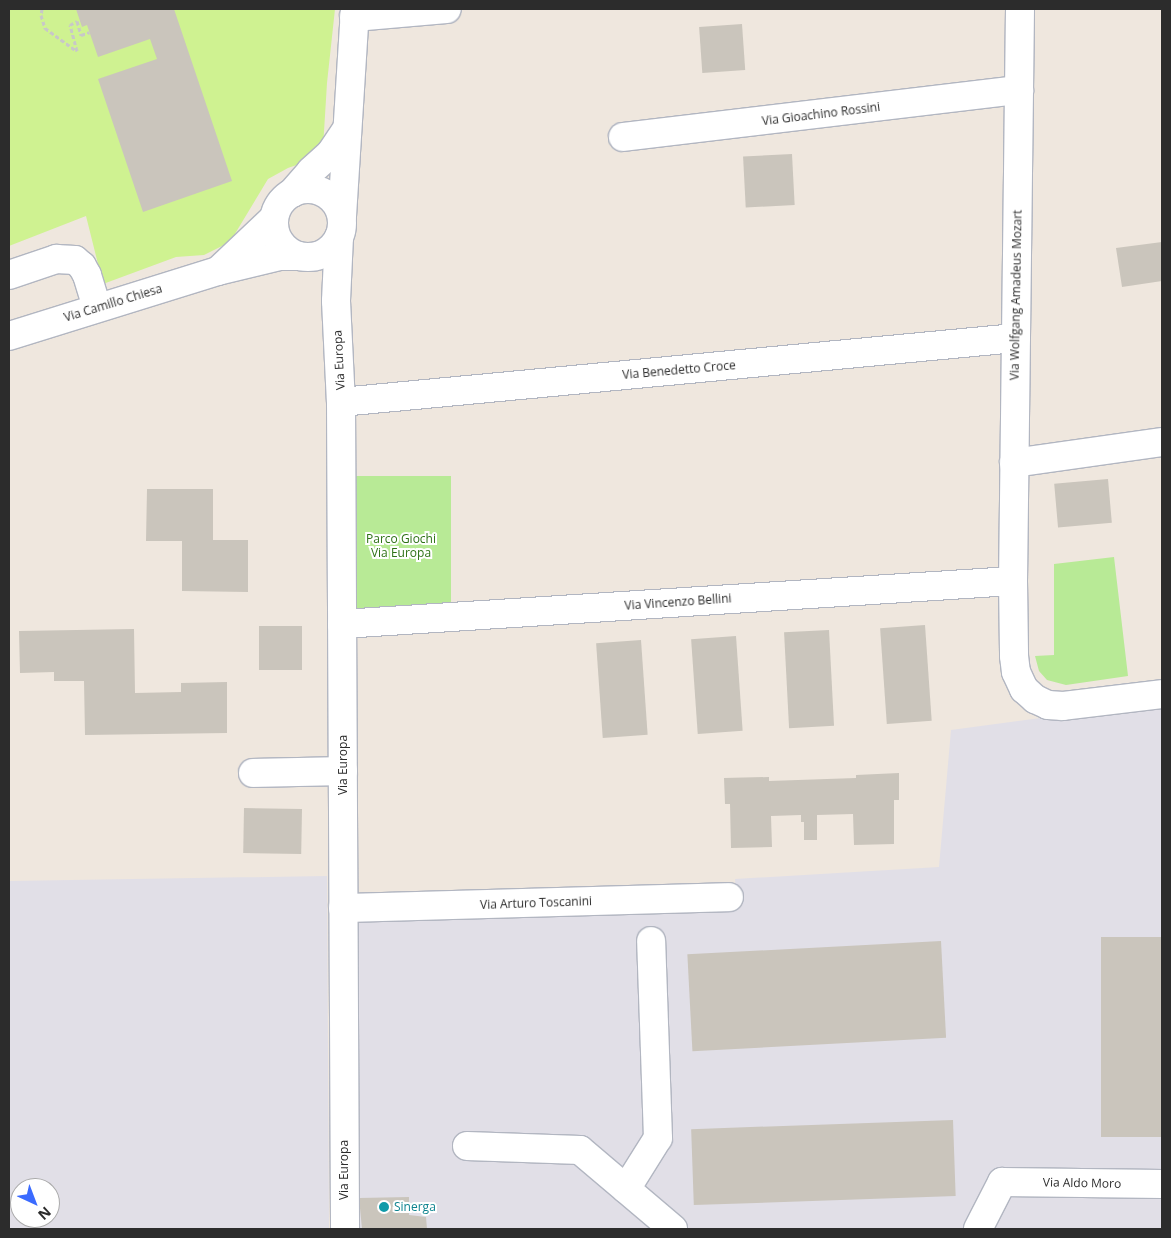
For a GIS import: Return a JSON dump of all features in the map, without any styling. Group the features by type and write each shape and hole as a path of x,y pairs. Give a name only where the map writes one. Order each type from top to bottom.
{"street":[{"path":"354,13 447,9"},
{"name":"Via Wolfgang Amadeus Mozart","path":"1021,9 1013,581 1016,672 1024,688 1035,699 1048,705 1062,706 1162,694"},
{"name":"Via Europa","path":"345,1229 342,402 336,301 354,13"},
{"name":"Via Gioachino Rossini","path":"623,137 1019,90"},
{"path":"336,301 303,257 282,246 277,239 274,218 277,208 310,171 330,154 347,129"},
{"path":"292,192 302,189 323,192 332,198 340,227 325,253 303,257"},
{"name":"Via Camillo Chiesa","path":"218,271 274,218"},
{"name":"Via Camillo Chiesa","path":"9,336 218,271 280,256 303,257"},
{"path":"9,275 56,259 75,260 82,266 87,275 98,307"},
{"name":"Via Benedetto Croce","path":"342,402 1016,338"},
{"path":"1014,463 1162,442"},
{"name":"Via Vincenzo Bellini","path":"342,624 1013,581"},
{"path":"253,773 343,771"},
{"name":"Via Arturo Toscanini","path":"343,908 729,897"},
{"path":"626,1189 658,1138 651,941"},
{"path":"467,1146 580,1150 673,1229"},
{"name":"Via Aldo Moro","path":"978,1229 1002,1182 1162,1184"}],"path":[{"path":"42,9 41,14 45,28 77,51 70,25 77,21 81,35 90,32"}],"shaded area":[{"path":"1162,702 1162,1229 352,1229 349,918 737,908 735,879 939,867 951,730"},
{"path":"327,876 329,1229 9,1229 9,881"}],"green space":[{"path":"9,9 335,9 327,83 323,148 308,161 288,168 268,179 230,242 204,255 176,257 103,284 86,216 9,246"},
{"name":"Parco Giochi Via Europa","path":"352,476 451,476 451,611 352,611"},
{"path":"1114,557 1128,676 1066,685 1047,680 1039,671 1035,656 1054,655 1054,564"}],"building":[{"path":"76,9 174,9 232,181 143,212 98,79 157,59 150,39 98,57 87,25 82,27"},
{"path":"742,24 745,70 702,73 699,27"},
{"path":"792,154 795,205 746,207 743,157"},
{"path":"1162,242 1162,281 1122,287 1116,248"},
{"path":"1108,479 1112,523 1058,528 1054,484"},
{"path":"147,489 213,489 213,540 248,540 248,592 182,591 182,541 146,541"},
{"path":"925,625 932,721 887,724 880,628"},
{"path":"259,626 302,626 302,670 259,670"},
{"path":"134,629 135,693 181,692 181,683 227,682 227,733 85,735 84,681 54,681 54,672 20,673 19,631"},
{"path":"829,630 834,726 789,728 784,632"},
{"path":"736,636 743,731 698,734 691,639"},
{"path":"641,640 648,735 603,738 596,643"},
{"path":"899,773 899,800 894,800 894,844 854,845 853,814 817,815 817,840 804,840 804,822 801,822 801,815 771,816 772,847 731,848 730,804 725,804 724,778 769,777 769,781 856,778 856,775"},
{"path":"244,808 302,809 301,854 243,853"},
{"path":"1101,937 1162,937 1162,1137 1101,1137"},
{"path":"941,941 946,1038 692,1051 687,954"},
{"path":"953,1120 956,1196 694,1205 691,1129"},
{"name":"Sinerga","path":"409,1197 409,1215 426,1217 427,1229 362,1229 359,1198"}],"place":[{"name":"Sinerga","path":"384,1207"}]}
